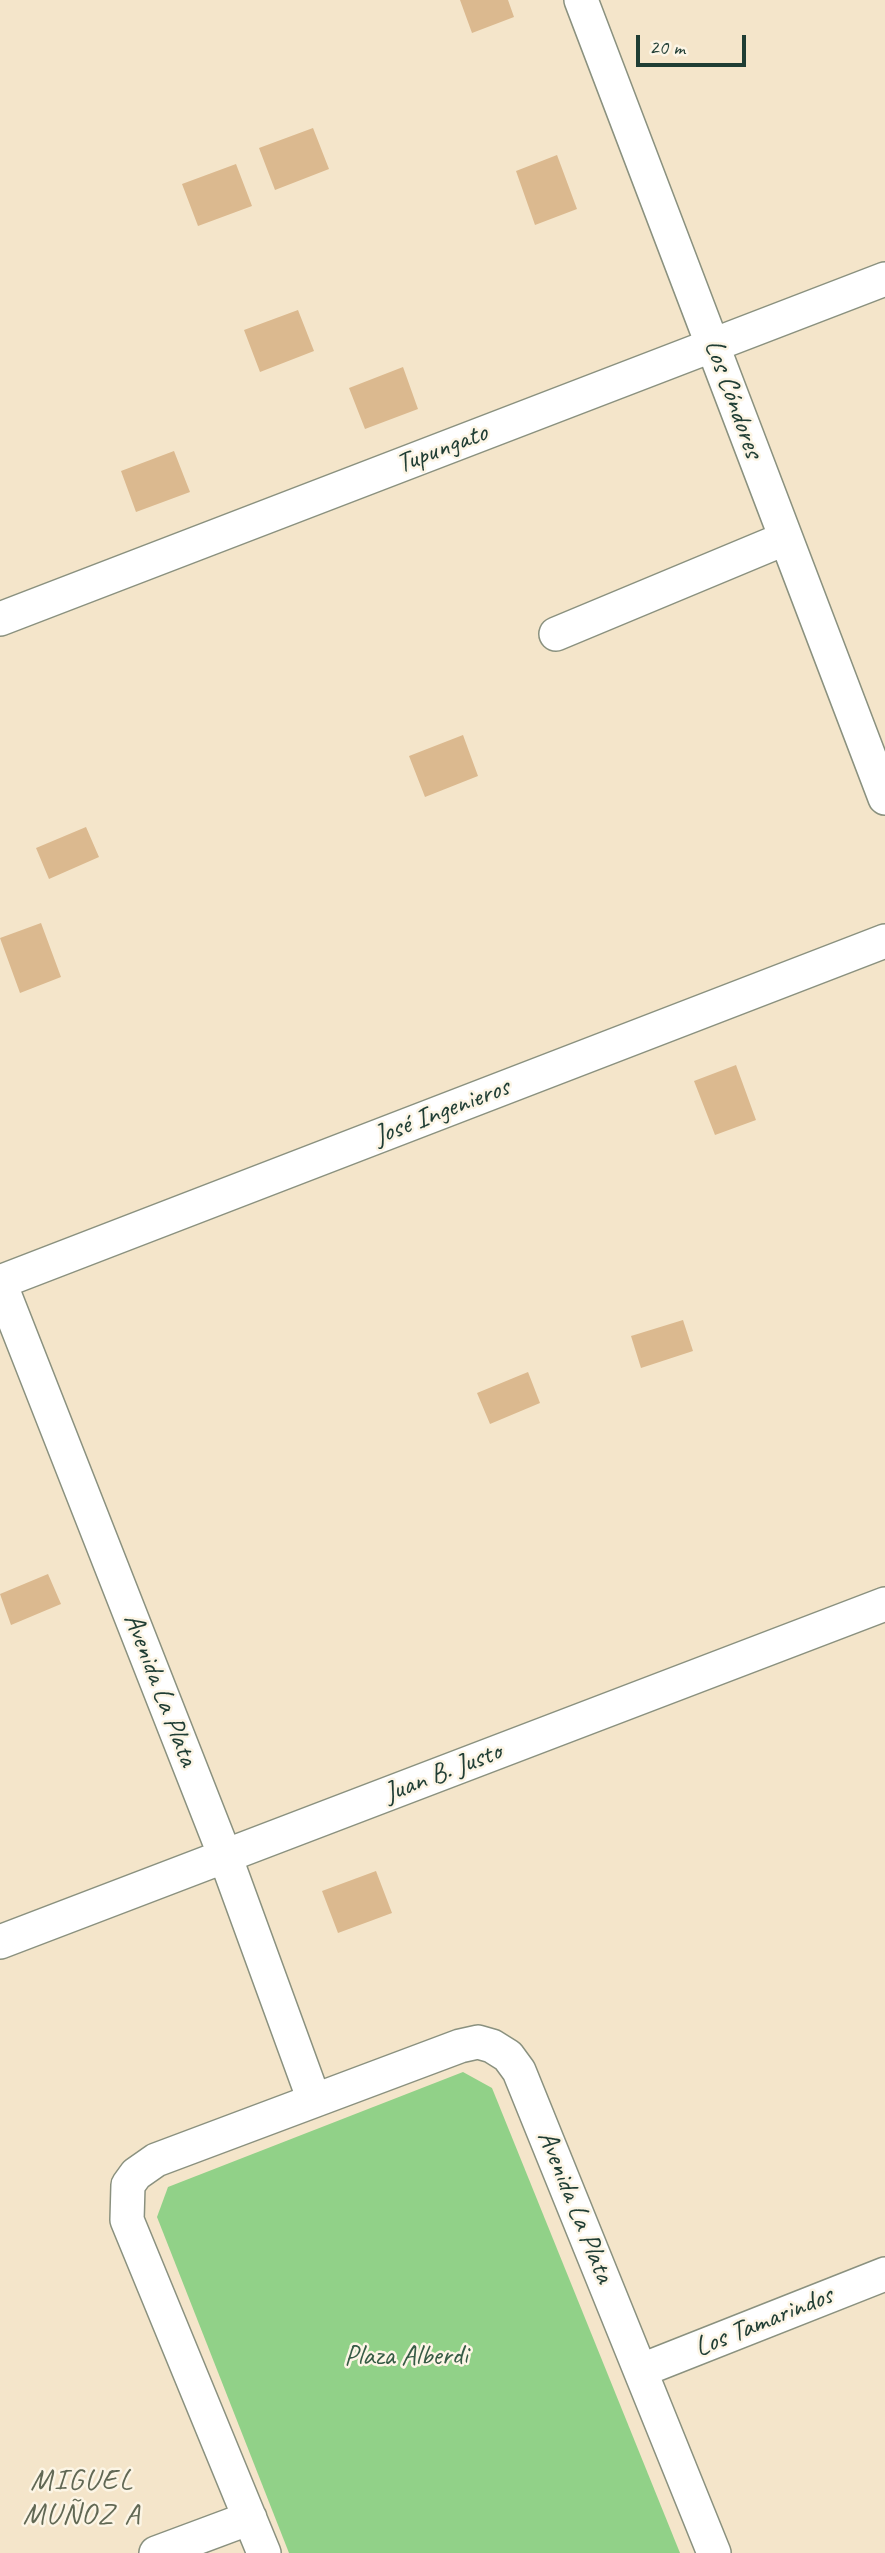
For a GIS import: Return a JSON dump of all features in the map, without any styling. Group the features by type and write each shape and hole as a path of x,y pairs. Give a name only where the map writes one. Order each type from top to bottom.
{"street":[{"name":"Los Cóndores","path":"581,0 885,799"},
{"name":"Tupungato","path":"0,619 885,279"},
{"path":"556,634 784,538"},
{"name":"José Ingenieros","path":"0,1282 885,941"},
{"name":"Avenida La Plata","path":"0,1282 225,1857 314,2099"},
{"name":"Juan B. Justo","path":"0,1942 885,1604"},
{"name":"Avenida La Plata","path":"264,2553 127,2220 128,2185 136,2174 156,2160 314,2099 460,2046 478,2042 492,2046 508,2056 519,2071 714,2553"},
{"name":"Los Tamarindos","path":"642,2370 885,2274"},
{"path":"156,2553 250,2518"}],"green space":[{"name":"Plaza Alberdi","path":"463,2072 492,2088 680,2553 289,2553 157,2217 168,2187"}],"building":[{"path":"460,0 508,0 514,17 472,33"},
{"path":"313,128 329,169 275,190 259,148"},
{"path":"557,155 577,209 535,225 516,171"},
{"path":"236,164 252,206 198,226 182,184"},
{"path":"298,310 314,351 260,372 244,330"},
{"path":"403,367 418,409 365,429 349,388"},
{"path":"174,451 190,492 136,512 121,471"},
{"path":"463,735 478,776 425,797 409,756"},
{"path":"86,827 99,857 49,879 36,848"},
{"path":"41,923 61,977 20,993 0,938"},
{"path":"736,1065 756,1120 715,1135 694,1081"},
{"path":"683,1320 693,1351 641,1368 631,1336"},
{"path":"528,1372 540,1403 490,1424 477,1393"},
{"path":"48,1574 61,1604 11,1625 0,1594"},
{"path":"376,1871 392,1913 338,1933 322,1891"}],"district":[{"name":"MIGUEL MUÑOZ A","path":"82,2498"}]}
